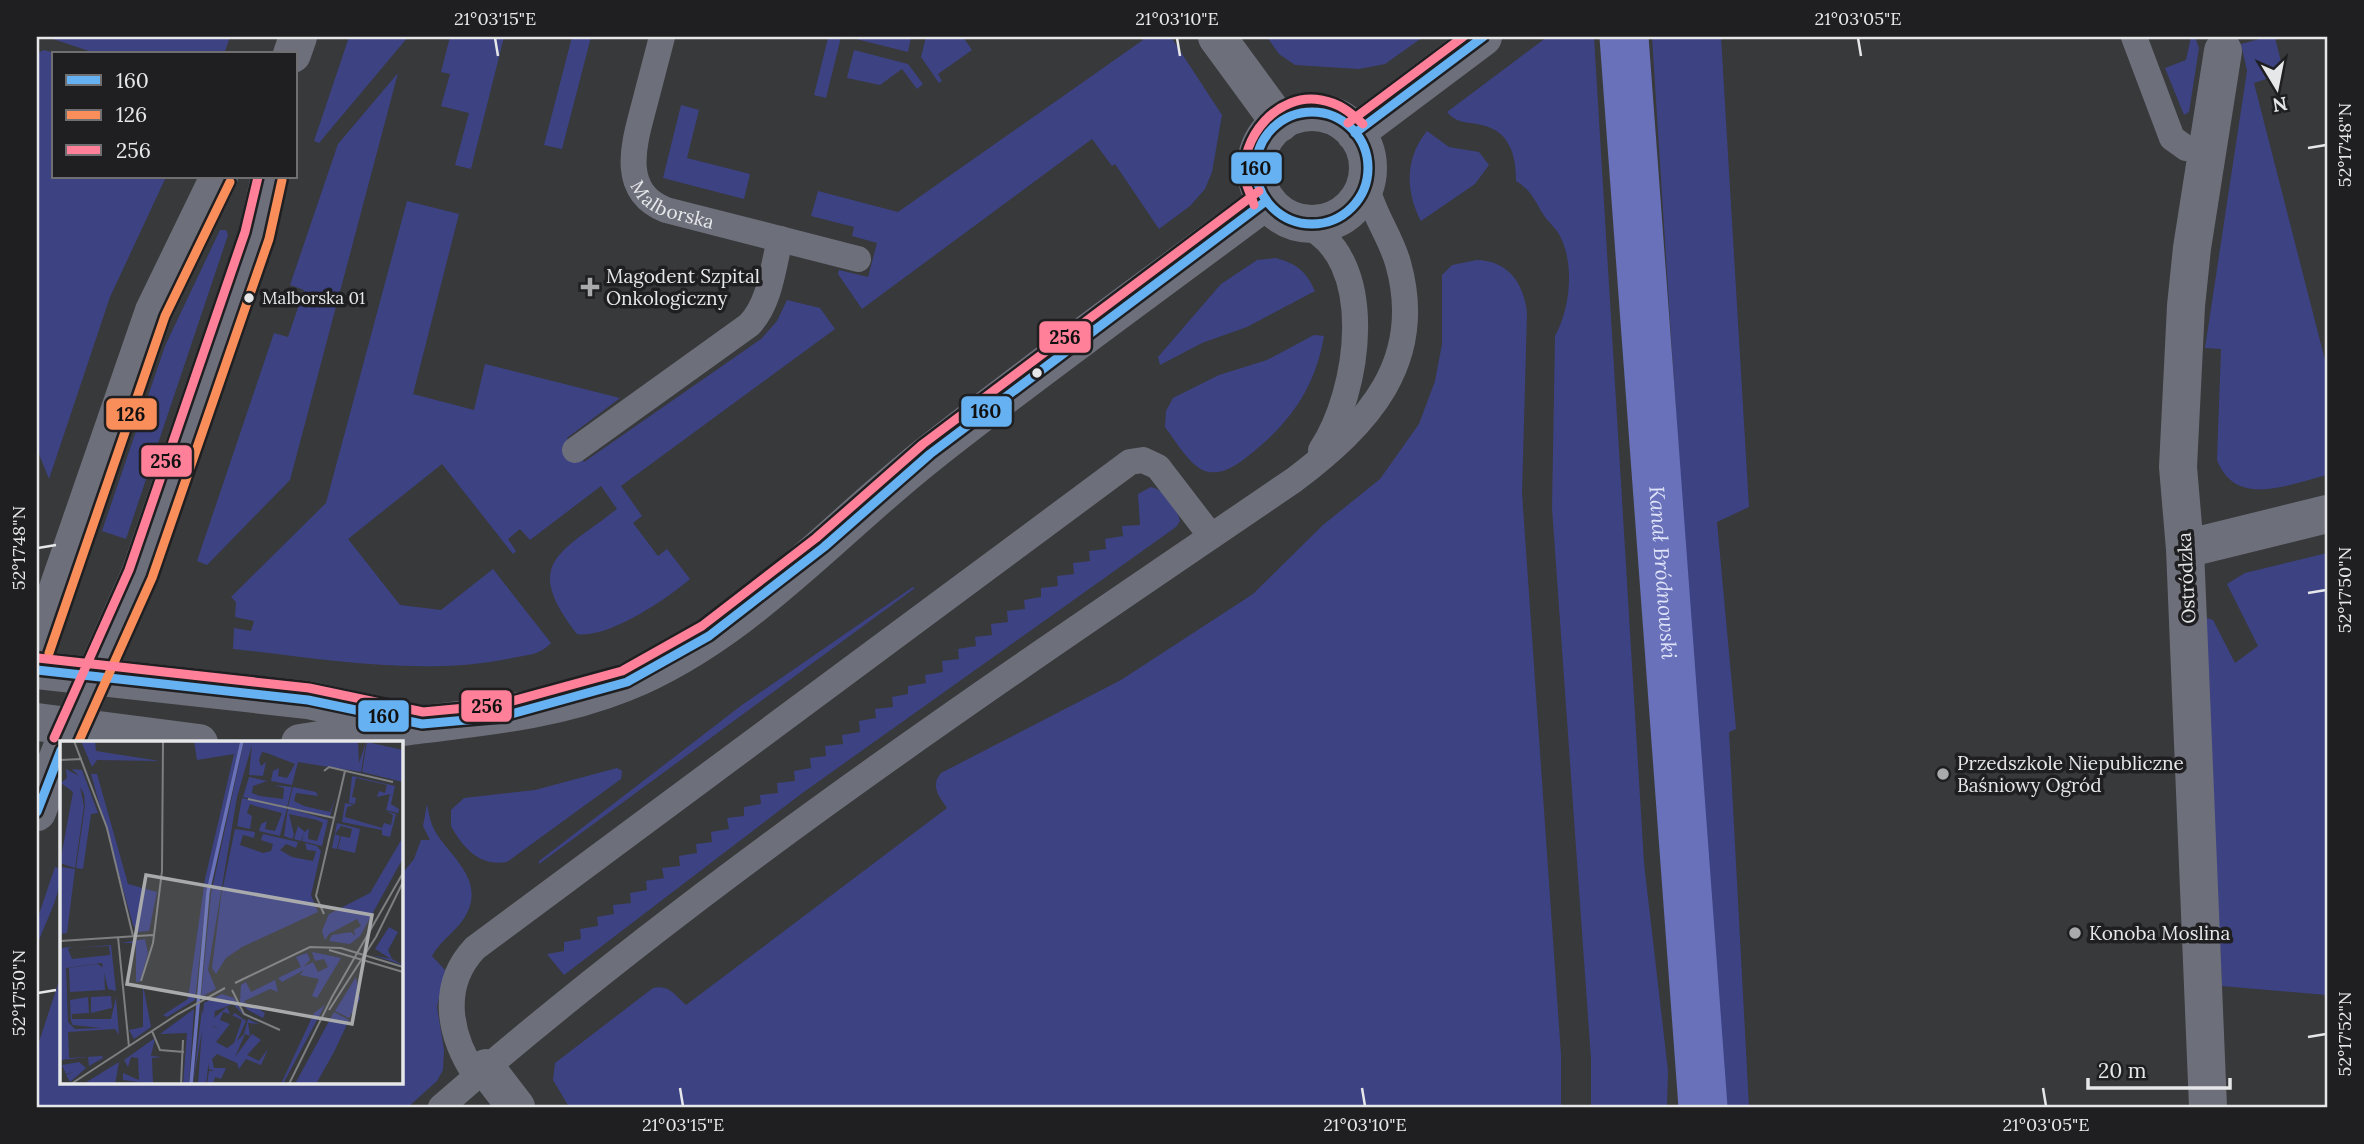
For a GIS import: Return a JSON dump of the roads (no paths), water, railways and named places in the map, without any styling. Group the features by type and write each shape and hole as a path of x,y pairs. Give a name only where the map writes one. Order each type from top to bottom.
{"street":[{"path":"1217,37 1280,123"},
{"path":"1355,133 1483,37"},
{"name":"Ostródzka","path":"2208,1107 2185,549 2178,467 2185,318 2192,248 2223,51"},
{"path":"1317,113 1344,122 1355,133 1363,144 1368,163 1366,183 1358,200 1345,214 1321,224 1303,224 1279,214 1266,201 1257,177 1257,159 1267,135 1280,123 1297,114 1317,113"},
{"path":"37,649 153,311 219,178"},
{"path":"37,812 59,735 96,677 140,574 257,234 270,178"},
{"path":"313,741 422,724 500,717 566,703 627,682 684,652 805,562 930,454 1266,201"},
{"path":"2185,549 2327,514"},
{"path":"37,670 308,700 422,724"},
{"path":"59,735 164,741"},
{"path":"481,1072 516,1107"}],"lane":[{"name":"Malborska","path":"662,37 632,152 635,177 641,191 653,203 666,210 858,259"},
{"path":"2134,37 2172,138 2186,148 2207,152"},
{"path":"441,1107 618,959 795,827 1294,480 1331,450 1361,420 1383,391 1401,353 1404,307 1399,270 1366,183"},
{"path":"1294,480 1316,458 1332,430 1350,374 1354,336 1354,300 1336,250 1318,231 1303,224"},
{"path":"575,450 749,326 758,316 765,300 780,239"},
{"path":"481,1072 456,1038 451,1002 460,967 475,948 1130,462 1143,460 1156,465 1211,536"}],"waterway":[{"name":"Kanał Bródnowski","path":"1624,37 1703,1107"}],"place":[{"name":"Magodent Szpital Onkologiczny","path":"590,287"},
{"name":"Malborska 01","path":"249,298"},
{"name":"Przedszkole Niepubliczne Baśniowy Ogród","path":"1943,774"},
{"name":"Konoba Moslina","path":"2075,933"}]}
